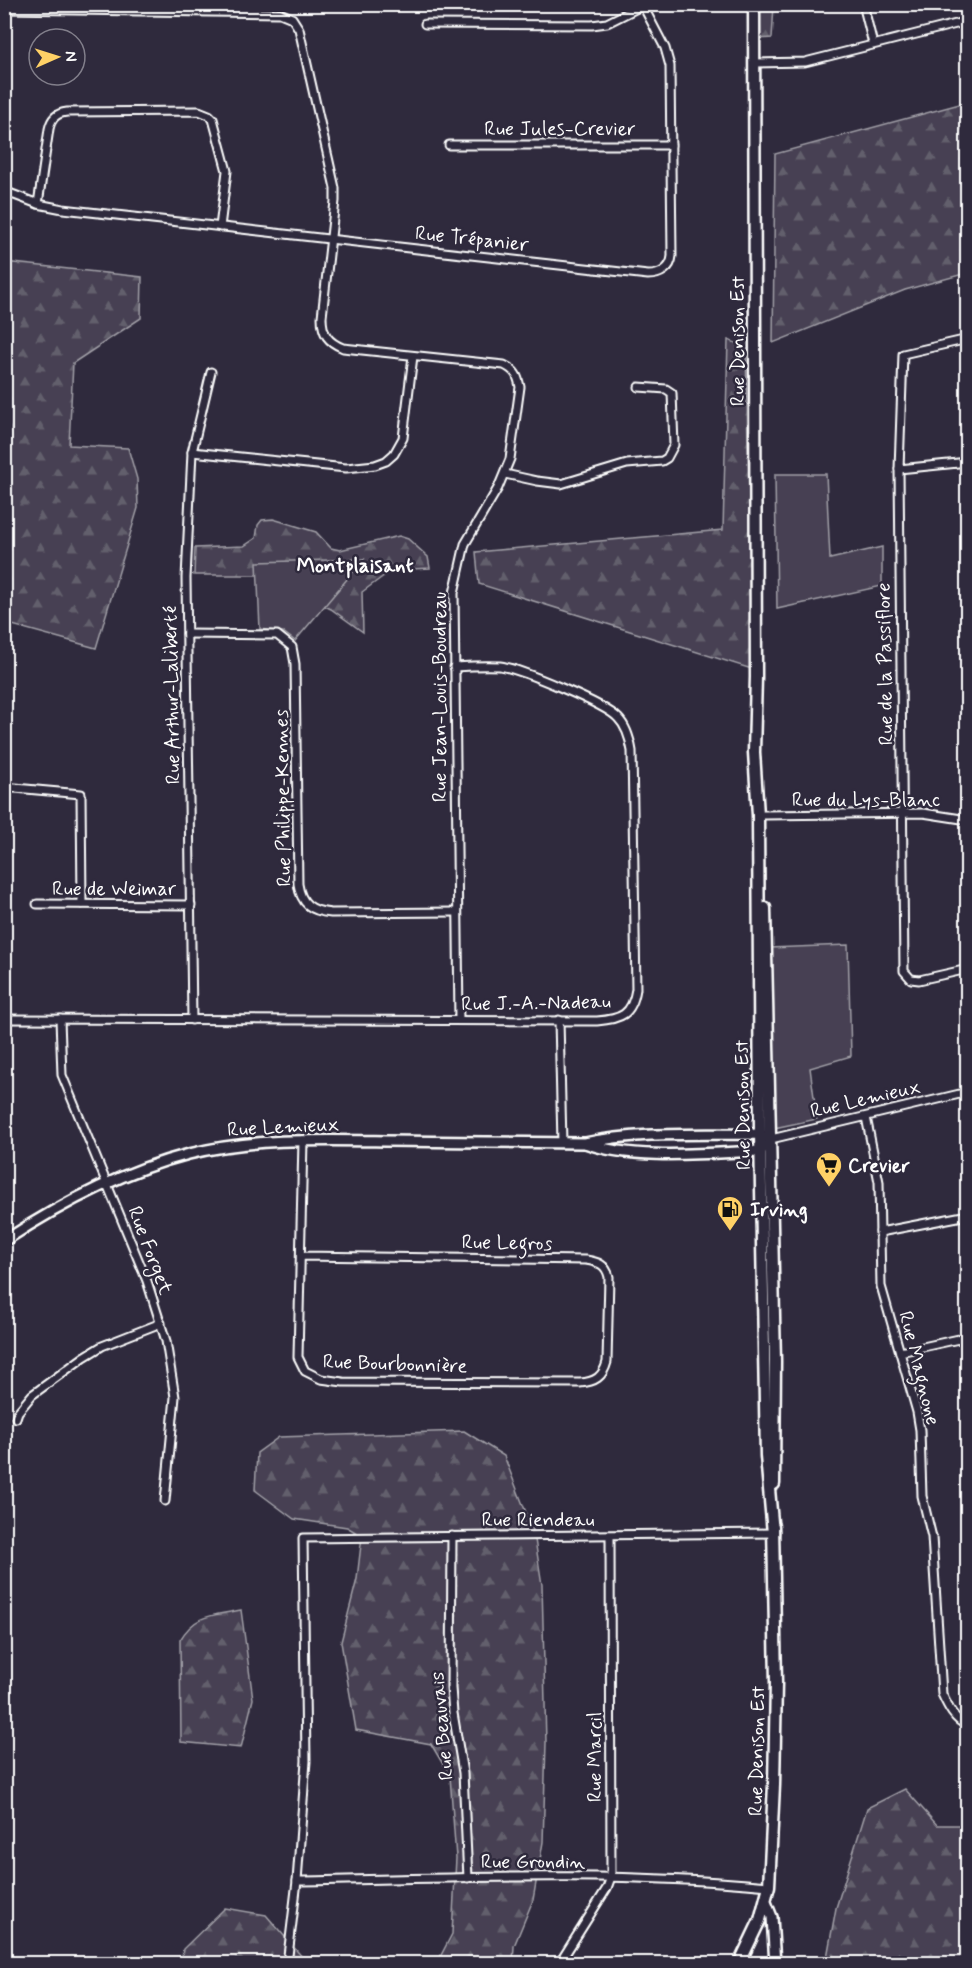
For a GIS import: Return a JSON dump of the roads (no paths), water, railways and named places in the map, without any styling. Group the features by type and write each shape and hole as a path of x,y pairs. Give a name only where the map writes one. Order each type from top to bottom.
{"main road":[{"name":"Rue Denison Est","path":"754,4 756,677 754,752 758,815 760,1134 766,1456 773,1533"},
{"name":"Rue Denison Est","path":"739,1964 760,1920 769,1886 776,1683 771,1139 764,815 756,677"}],"street":[{"path":"863,4 873,44"},
{"path":"425,24 592,25 607,22 643,5"},
{"name":"Rue Trépanier","path":"4,191 38,204 63,209 648,275 658,274 672,262 671,76 669,58 643,5"},
{"name":"Rue Jean-Louis-Boudreau","path":"4,9 280,13 292,18 299,29 334,181 335,201 322,318 322,327 329,341 350,349 504,365 514,371 519,381 512,451 505,474 469,534 461,556 453,603 459,1020"},
{"path":"754,63 805,62 968,21"},
{"path":"38,204 49,129 51,122 58,114 67,112 199,111 213,119 226,171 220,226"},
{"name":"Rue Jules-Crevier","path":"449,145 671,144"},
{"name":"Rue de la Passiflore","path":"968,339 903,354 899,469 904,971 912,979 919,980 968,969"},
{"path":"192,452 346,468 375,465 386,461 394,454 403,438 413,356"},
{"name":"Rue Arthur-Laliberté","path":"192,1020 186,634 187,522 192,452 211,372"},
{"path":"505,474 561,484 627,464 656,463 668,458 674,445 672,393 666,389 639,387"},
{"path":"899,469 968,462"},
{"name":"Rue Philippe-Kennes","path":"186,634 277,635 292,647 295,664 298,884 299,893 306,906 313,910 331,913 457,912"},
{"name":"Rue J.-A.-Nadeau","path":"4,1019 560,1020 616,1019 628,1010 634,998 632,774 629,736 617,717 601,705 527,675 499,666 454,666"},
{"path":"4,787 81,794 82,904"},
{"name":"Rue du Lys-Blanc","path":"764,815 902,813 938,814 968,820"},
{"name":"Rue de Weimar","path":"37,904 191,905"},
{"name":"Rue Forget","path":"60,1019 62,1075 147,1281 170,1360 175,1396 165,1501"},
{"path":"560,1020 562,1143"},
{"name":"Rue Lemieux","path":"4,1241 44,1215 107,1183 143,1168 190,1154 254,1143 303,1140 585,1143 613,1137 760,1134 771,1139 968,1092"},
{"name":"Rue Magnone","path":"866,1116 879,1182 881,1286 917,1412 920,1430 922,1496 932,1538 942,1694 949,1710 960,1723 968,1726"},
{"path":"761,1151 771,1139"},
{"name":"Rue Bourbonnière","path":"303,1140 298,1357 305,1371 311,1376 343,1382 580,1383 595,1380 605,1370"},
{"name":"Rue Lemieux","path":"585,1143 605,1150 685,1155 761,1151"},
{"path":"880,1232 968,1215"},
{"name":"Rue Legros","path":"302,1256 595,1261 605,1267 609,1277 605,1370"},
{"path":"16,1418 32,1395 84,1357 102,1346 161,1323"},
{"path":"900,1352 968,1337"},
{"name":"Rue Riendeau","path":"297,1881 306,1761 303,1538 773,1533"},
{"name":"Rue Beauvais","path":"452,1536 451,1688 463,1773 468,1878"},
{"name":"Rue Marcil","path":"559,1964 607,1888 611,1877 610,1536"},
{"name":"Rue Grondin","path":"297,1881 611,1877 697,1879 769,1886"},
{"path":"287,1964 297,1881"},
{"path":"766,1902 772,1917 775,1964"}],"place":[{"name":"Crevier","path":"829,1188"},
{"name":"Irving","path":"730,1232"}],"district":[{"name":"Montplaisant","path":"355,565"}]}
